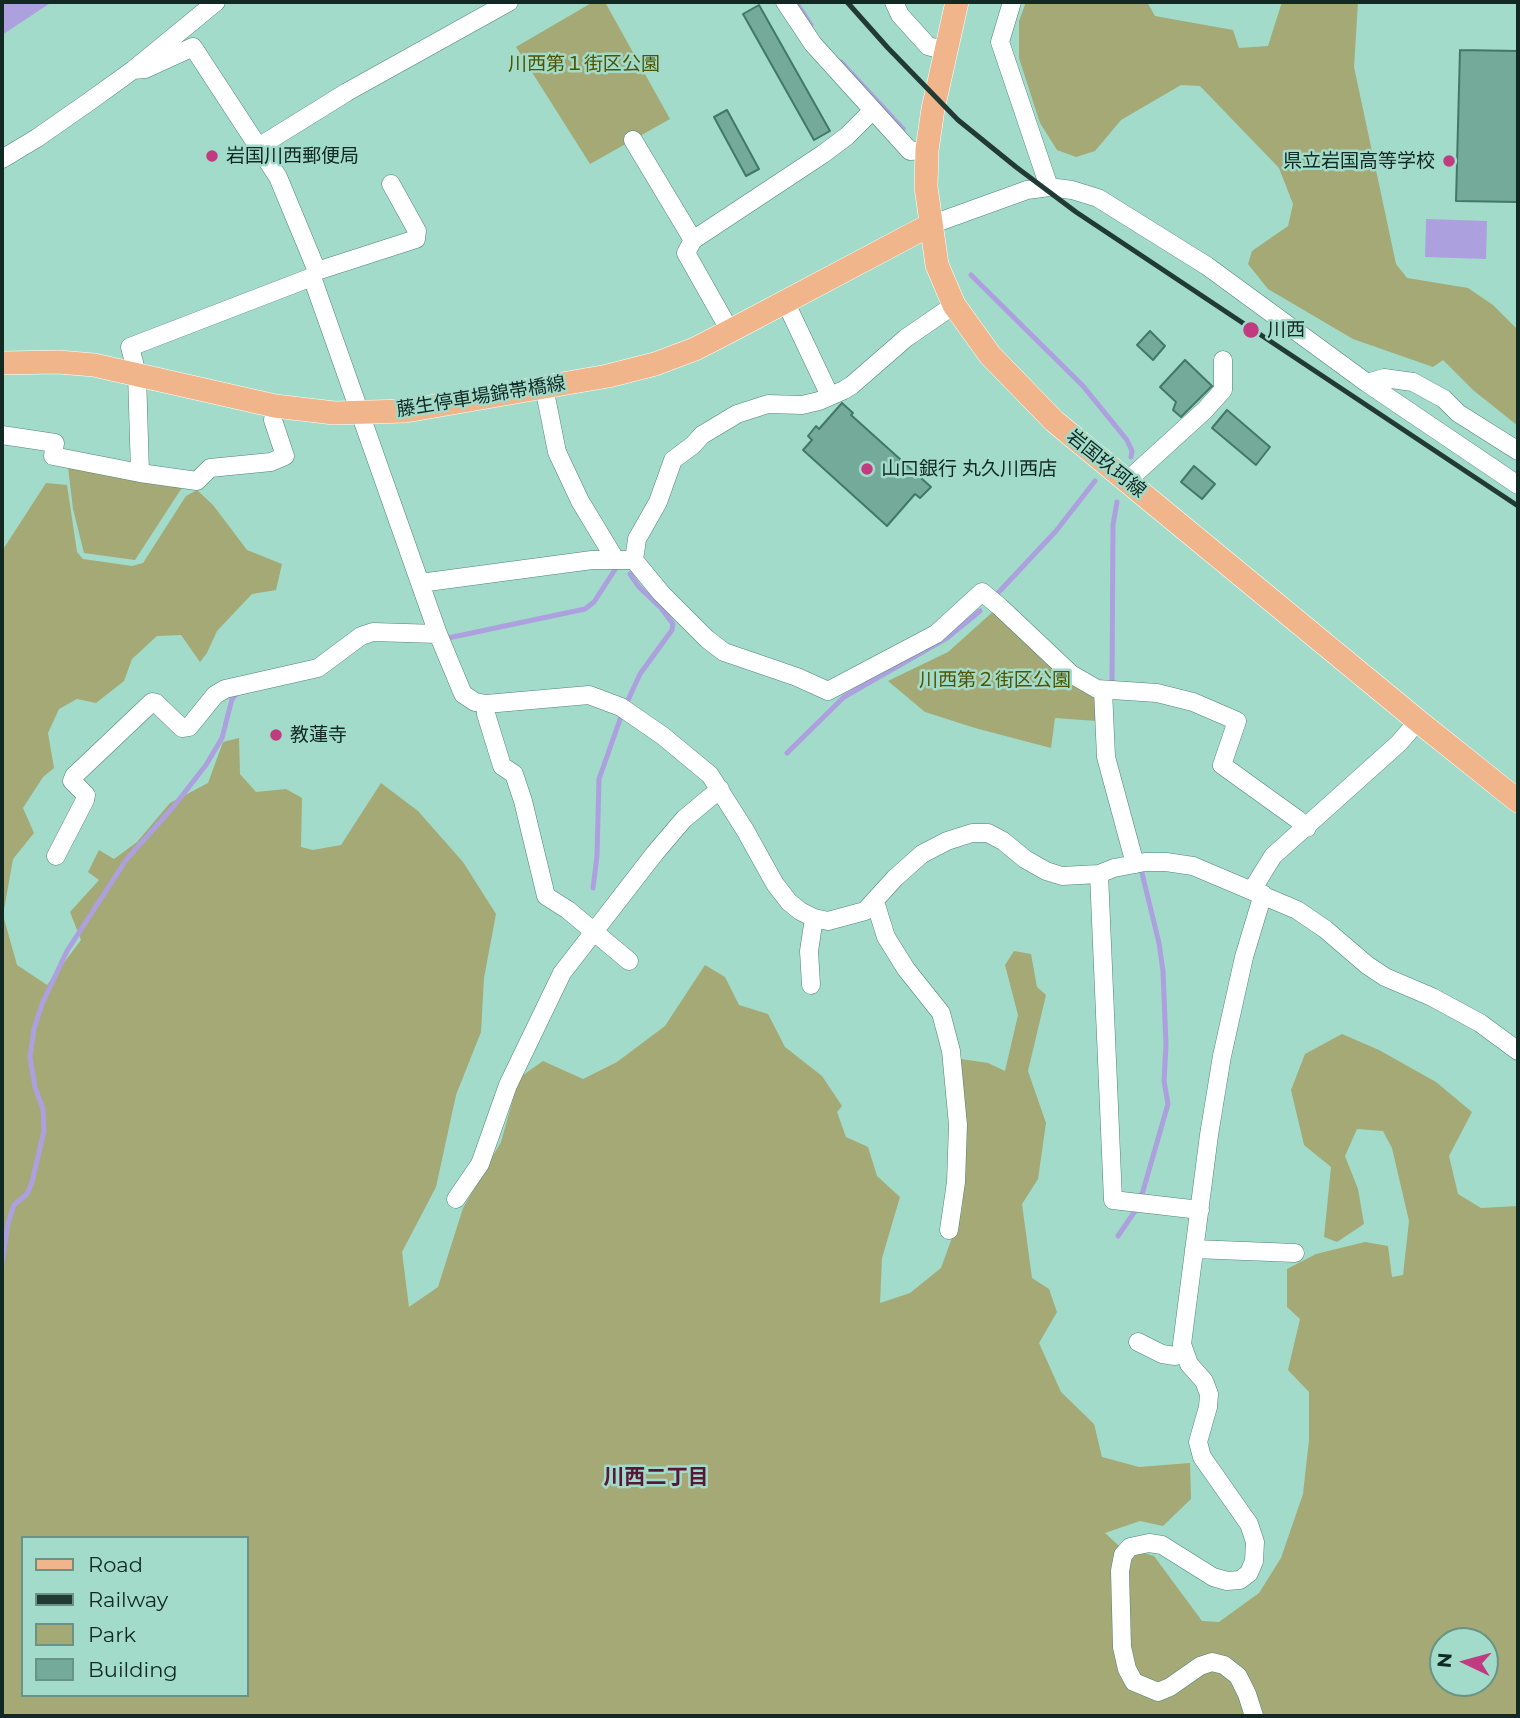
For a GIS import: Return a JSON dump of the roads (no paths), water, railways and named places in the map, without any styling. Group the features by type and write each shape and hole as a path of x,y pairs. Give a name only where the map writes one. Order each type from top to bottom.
{"main road":[{"name":"岩国玖珂線","path":"957,2 933,109 927,150 926,187 937,265 954,305 990,355 1054,421 1518,801"},
{"name":"藤生停車場錦帯橋線","path":"2,363 58,362 94,365 275,406 334,413 406,411 655,364 695,349 930,225"}],"street":[{"path":"2,159 37,138 133,69 216,2"},
{"path":"260,146 346,92 509,2"},
{"path":"785,2 813,44 910,151 927,150"},
{"path":"894,2 900,15 929,46 946,51"},
{"path":"1012,2 1000,43 1049,187"},
{"path":"133,69 145,69 193,47 278,177 315,274 360,413 438,634 463,694 475,702 486,704 589,695 624,709 663,736 710,775 775,884 789,902 814,918 828,921 865,911 895,878 922,855 947,841 972,833 988,834 1003,841 1025,859 1062,876 1099,874 1135,864 1166,862 1194,866 1297,910 1385,977 1432,997 1480,1023 1518,1051"},
{"path":"730,331 686,253 693,240 823,154 847,136 873,110"},
{"path":"633,140 693,240"},
{"path":"140,473 137,374 130,347 315,274 416,239 417,231 391,184"},
{"path":"930,225 1007,197 1049,187 1072,190 1098,198 1207,267 1367,383 1518,485"},
{"path":"785,301 830,396"},
{"path":"954,305 906,338 852,385 802,405 768,404 758,407 737,414 702,435 694,445 673,460 658,502 637,539 634,560 661,593 707,639 724,652 797,677 828,691 936,634 982,592 1071,674 1097,689 1157,693 1193,702 1237,721 1222,765 1307,828"},
{"path":"1126,481 1205,410 1223,390 1223,360"},
{"path":"1367,383 1384,378 1413,382 1444,399 1458,413 1518,451"},
{"path":"544,387 557,452 580,501 615,559"},
{"path":"2,435 55,443 53,456 197,481 210,468 271,462 285,456 273,420 275,406"},
{"path":"420,583 592,560 634,560"},
{"path":"56,856 85,800 86,795 72,781 74,776 152,702 182,728 189,727 215,695 225,689 318,668 361,636 373,632 438,634"},
{"path":"1108,690 1106,757 1135,864"},
{"path":"486,704 486,714 502,766 514,774 523,801 546,896 629,961"},
{"path":"1254,1716 1238,1676 1224,1665 1212,1662 1200,1666 1170,1687 1157,1692 1134,1682 1127,1669 1122,1647 1120,1571 1123,1555 1130,1547 1149,1543 1163,1545 1213,1577 1227,1581 1240,1580 1249,1573 1254,1561 1255,1542 1249,1524 1202,1457 1198,1442 1209,1394 1204,1381 1189,1364 1182,1344 1222,1056 1257,892 1273,856 1399,743 1418,721"},
{"path":"456,1199 480,1164 508,1085 584,924 684,819 720,789"},
{"path":"1099,874 1113,1200 1200,1210"},
{"path":"874,904 886,937 906,969 941,1013 951,1051 958,1125 956,1182 949,1230"},
{"path":"811,985 809,951 814,918"},
{"path":"1194,1249 1295,1253"},
{"path":"1138,1342 1162,1354 1185,1354"}],"waterway":[{"path":"796,2 811,25"},
{"path":"841,62 903,129"},
{"path":"971,275 1083,386 1127,440 1132,451 1131,457"},
{"path":"997,594 1056,531 1095,481"},
{"path":"1112,687 1113,525 1117,502"},
{"path":"448,638 585,609 594,602 616,568"},
{"path":"593,888 597,856 599,779 623,711 640,674 672,630 673,624 630,574"},
{"path":"787,753 844,697 947,638 980,611"},
{"path":"2,1265 8,1223 14,1205 27,1194 32,1182 44,1131 43,1109 35,1087 30,1057 34,1029 42,1004 67,951 126,860 206,765 222,738 232,699 239,691"},
{"path":"1141,869 1163,971 1166,1045 1164,1081 1168,1104 1141,1198"},
{"path":"1118,1236 1137,1208"}],"railway":[{"path":"847,2 958,120 1016,167 1076,212 1518,506"}],"place":[{"name":"岩国川西郵便局","path":"212,156"},
{"name":"県立岩国高等学校","path":"1449,161"},
{"name":"川西","path":"1251,330"},
{"name":"山口銀行 丸久川西店","path":"867,469"},
{"name":"教蓮寺","path":"276,735"}],"district":[{"name":"川西二丁目","path":"656,1478"}],"park label":[{"name":"川西第１街区公園","path":"584,64"},
{"name":"川西第２街区公園","path":"995,680"}]}
